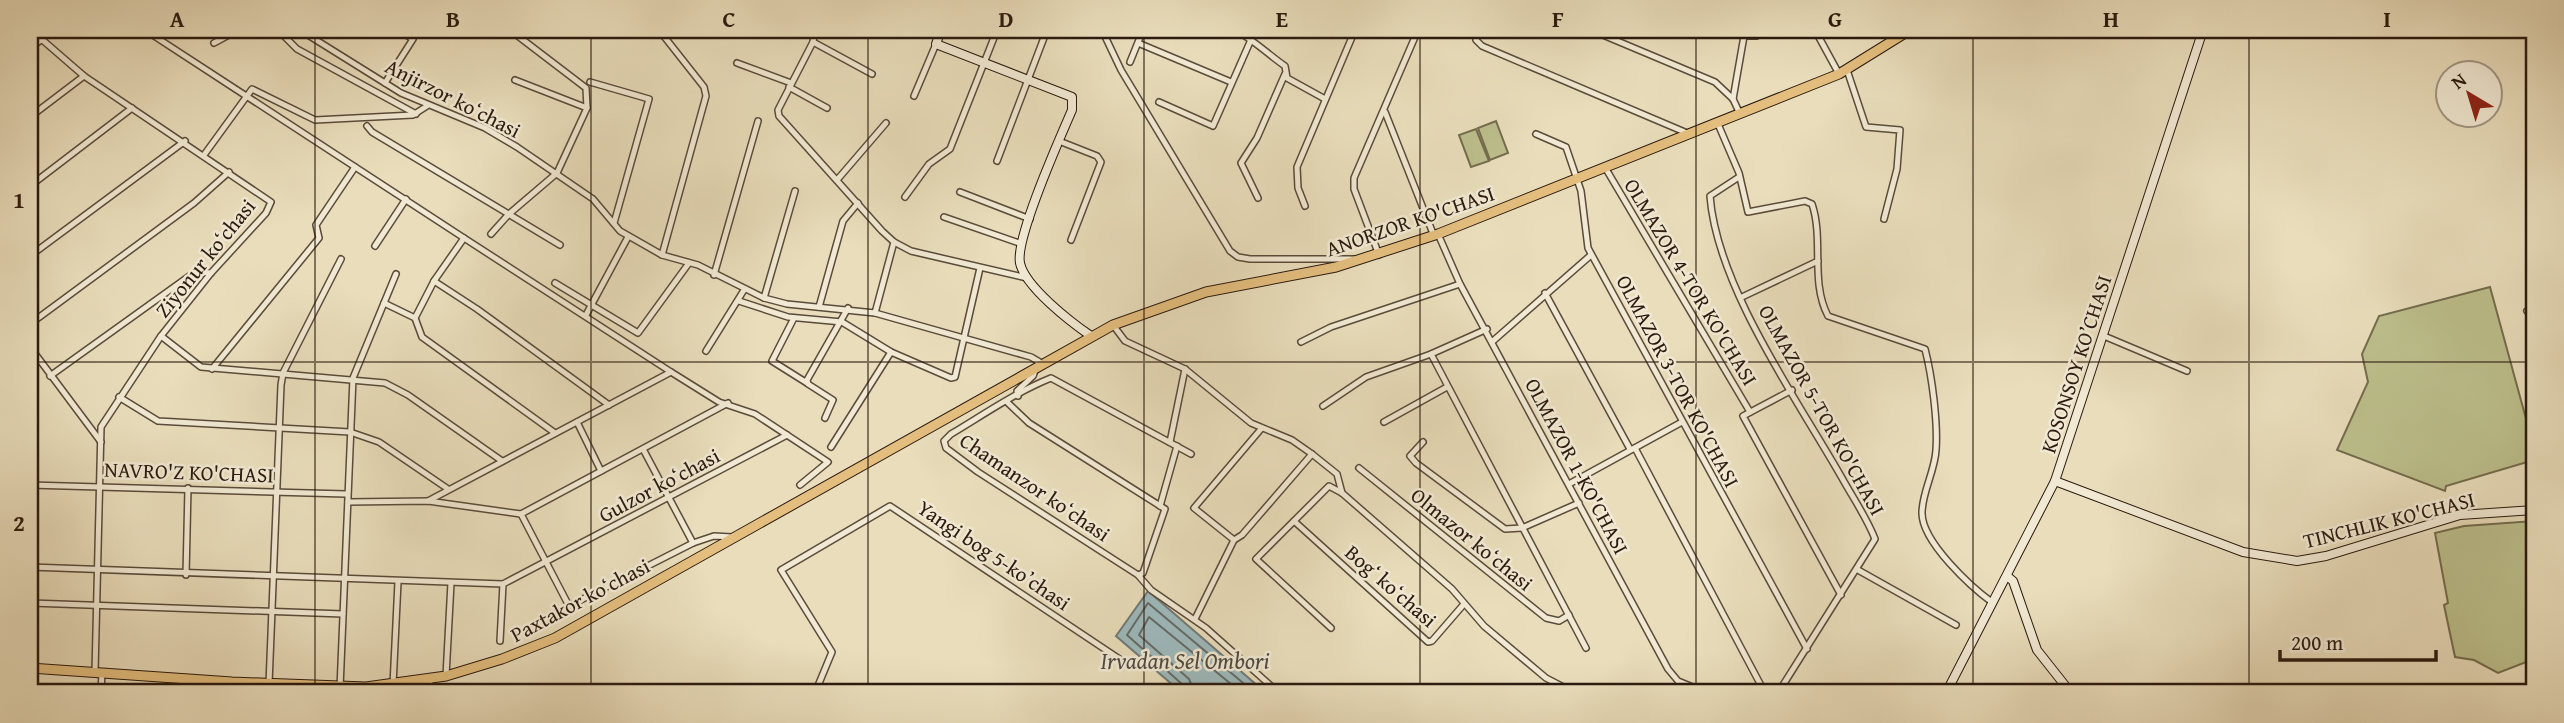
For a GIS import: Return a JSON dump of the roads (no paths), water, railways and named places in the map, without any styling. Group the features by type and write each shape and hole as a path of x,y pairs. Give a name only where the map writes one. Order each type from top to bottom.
{"main road":[{"name":"ANORZOR KO'CHASI","path":"833,481 1114,325 1206,292 1368,259 1436,235 1843,72 1910,30"},
{"name":"Paxtakor koʻchasi","path":"30,668 340,688 393,685 446,676 502,659 555,638 833,481"}],"street":[{"name":"Ziyonur koʻchasi","path":"31,30 85,76 271,201 266,213 211,273 161,336 101,427 102,485 97,605 101,693"},
{"path":"145,30 671,372 719,402 755,414 828,462 800,485"},
{"path":"214,43 238,30"},
{"path":"278,30 297,49 416,114"},
{"name":"Anjirzor koʻchasi","path":"300,30 427,106 485,128 557,173 593,199 628,237 662,255 689,263 764,298 875,313 1031,357 1040,366"},
{"path":"385,83 413,39 398,30"},
{"path":"491,234 509,214 557,173 587,108 586,88 510,30"},
{"path":"659,30 704,88 706,99 662,255"},
{"path":"803,30 814,36 813,42 790,85 779,116 894,242 911,251 1027,278"},
{"path":"914,96 942,30"},
{"path":"905,197 929,164 950,149 997,30"},
{"path":"1102,30 1121,70 1230,251 1238,257 1250,259 1368,259"},
{"path":"1130,62 1143,30"},
{"path":"1234,30 1246,32 1250,42 1284,66 1285,74 1257,138 1241,163 1258,198"},
{"path":"1305,206 1296,178 1297,167 1354,30"},
{"path":"1379,255 1354,189 1354,178 1385,112 1418,30"},
{"path":"1478,30 1476,40 1482,46 1690,135"},
{"path":"1591,30 1715,82 1733,99 1740,114"},
{"path":"1733,99 1744,36 1739,30"},
{"path":"1744,36 1757,36 1762,30"},
{"path":"1815,30 1843,72 1866,127 1900,130 1897,169 1884,219"},
{"name":"KOSONSOY KO’CHASI","path":"1946,693 2055,481 2203,30"},
{"path":"997,160 1045,35"},
{"path":"30,48 41,40"},
{"path":"813,42 872,74"},
{"path":"1159,102 1213,126 1250,42"},
{"path":"1138,43 1231,82"},
{"path":"936,44 1072,97 1072,110 1030,219 1020,261 1027,278 1060,312 1091,336"},
{"path":"737,63 790,85 827,108"},
{"path":"1285,74 1325,99"},
{"path":"30,117 85,76"},
{"path":"515,80 587,108"},
{"path":"590,82 649,99 614,223"},
{"path":"204,155 252,89 315,120 416,114 427,106"},
{"path":"30,186 132,108"},
{"name":"OLMAZOR 1-KO'CHASI","path":"1385,112 1436,235 1461,285 1668,669 1678,681 1707,693"},
{"path":"714,275 758,121"},
{"path":"837,180 886,123"},
{"path":"1718,124 1739,177 1744,205 1749,212 1805,201 1812,204 1819,240 1818,261 1823,305 1828,316 1925,349 1937,450 1922,511 1924,522 1931,538 1972,589 1993,603"},
{"path":"367,126 372,132 560,245"},
{"name":"OLMAZOR 3-TOR KO'CHASI","path":"1536,134 1566,147 1577,180 1591,255 1807,649"},
{"path":"30,256 185,141"},
{"path":"1059,141 1097,156 1101,162 1071,240"},
{"path":"212,369 319,238 316,225 355,167"},
{"name":"OLMAZOR 4-TOR KO'CHASI","path":"1606,169 1750,412"},
{"path":"30,324 194,203 229,172"},
{"name":"OLMAZOR 5-TOR KO'CHASI","path":"1739,177 1710,196 1718,236 1742,297 1875,539 1858,570 1778,693"},
{"path":"764,298 795,191"},
{"path":"960,192 1030,219"},
{"path":"375,246 406,199"},
{"path":"818,307 843,220 858,203"},
{"path":"944,217 1023,244"},
{"path":"586,315 628,237"},
{"path":"415,318 434,281 464,238"},
{"path":"875,313 894,242"},
{"path":"1493,341 1591,255"},
{"path":"269,684 275,491 283,373 341,259"},
{"path":"1742,297 1818,261"},
{"path":"555,283 635,333 640,332 689,263"},
{"path":"738,301 794,318 842,323 891,352 951,378 955,377 980,268"},
{"path":"50,376 195,272 211,273"},
{"path":"340,688 348,502 346,494 353,378 396,274"},
{"path":"434,281 609,405"},
{"path":"1301,342 1331,327 1461,285"},
{"path":"706,351 744,290"},
{"path":"1545,293 1765,693"},
{"path":"384,303 415,318 422,337 555,433"},
{"path":"2527,312 2534,307"},
{"path":"808,384 848,308"},
{"path":"794,318 772,361 833,400 825,418"},
{"path":"1114,325 1125,341 1185,369 1261,429 1194,508 1234,540"},
{"path":"1324,406 1366,377 1431,354 1487,329"},
{"path":"161,336 193,362 212,369 353,378 398,388 502,461"},
{"path":"2104,336 2187,371"},
{"path":"30,347 101,442"},
{"path":"831,447 891,352"},
{"name":"Olmazor koʻchasi","path":"1431,354 1587,648"},
{"path":"1018,396 1017,391 1040,366"},
{"path":"1170,442 1185,369"},
{"path":"428,501 671,372"},
{"name":"Chamanzor koʻchasi","path":"1191,454 1055,380 1047,379 946,438 946,447 1138,575 1151,590 1195,619 1279,693"},
{"path":"1384,422 1447,387"},
{"name":"OLMAZOR 4-TOR KO'CHASI","path":"1792,390 1743,416 1840,595"},
{"path":"119,397 158,421 350,432 386,446 448,489"},
{"path":"1007,402 1029,423 1166,509 1143,573 1138,575"},
{"name":"Gulzor koʻchasi","path":"521,514 728,403"},
{"path":"577,422 601,471"},
{"path":"1569,484 1682,422"},
{"name":"Bogʻ koʻchasi","path":"1261,429 1292,440 1337,474 1342,494 1452,589 1484,626 1546,678 1575,693"},
{"name":"Gulzor koʻchasi","path":"503,584 787,435"},
{"name":"Olmazor koʻchasi","path":"1423,442 1410,456 1416,463 1505,529 1521,528"},
{"path":"1160,506 1177,446"},
{"path":"643,449 693,543"},
{"path":"1195,619 1234,540 1248,529 1312,454"},
{"name":"Olmazor koʻchasi","path":"1359,468 1546,618 1559,621 1569,615"},
{"name":"TINCHLIK KO'CHASI","path":"2055,481 2243,552 2297,561 2326,556 2460,515 2534,510"},
{"name":"NAVRO'Z KO'CHASI","path":"31,483 346,494"},
{"path":"1331,628 1256,561 1329,486 1342,494"},
{"path":"186,575 188,488"},
{"path":"348,502 428,501 521,514 569,606 693,543 714,536 733,537"},
{"path":"1521,528 1579,503"},
{"name":"Yangi bog 5-koʼchasi","path":"815,693 832,652 781,570 890,506 1127,664"},
{"name":"Bogʻ koʻchasi","path":"1294,521 1428,642 1432,642 1464,604"},
{"path":"30,567 186,575 503,584 500,641"},
{"path":"1858,570 1956,625"},
{"path":"2007,576 2013,581 2037,650 2071,693"},
{"path":"393,685 398,582"},
{"path":"446,676 451,583"},
{"path":"31,603 343,614"},
{"path":"2525,693 2534,675"},
{"path":"429,679 432,693"},
{"path":"232,682 234,693"}],"water":[{"name":"Irvadan Sel Ombori","path":"1148,591 1266,693 1182,693 1116,636"}]}
